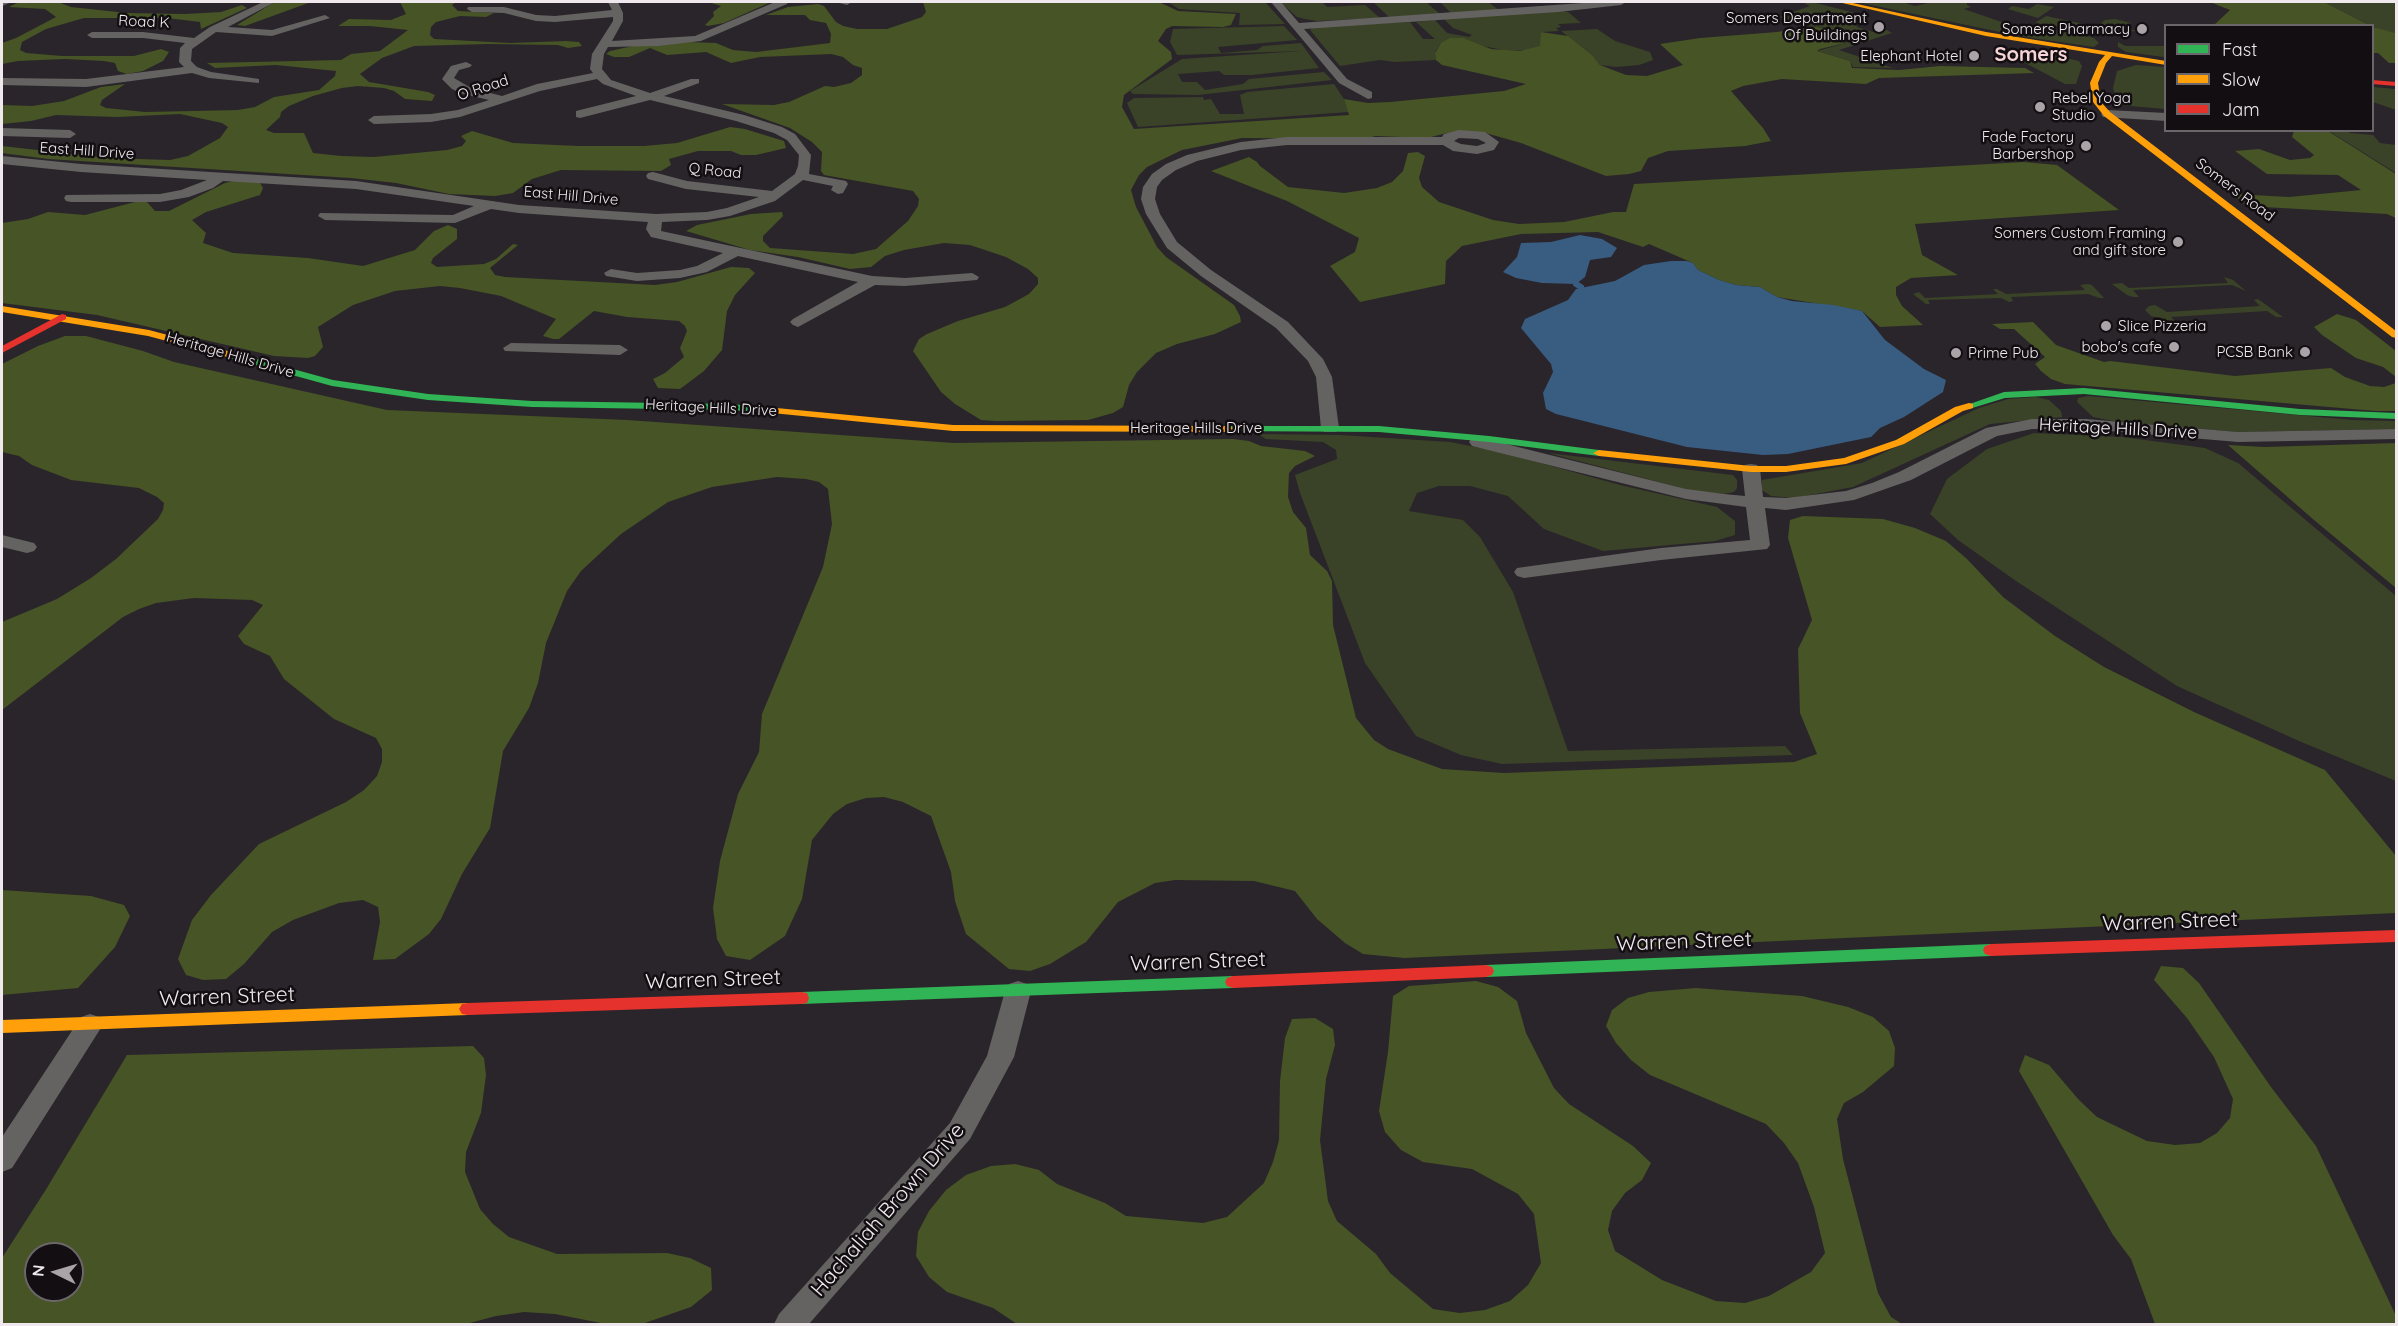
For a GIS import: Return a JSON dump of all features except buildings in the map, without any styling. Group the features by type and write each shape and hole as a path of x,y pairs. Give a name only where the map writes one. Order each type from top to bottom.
{"street":[{"path":"2,3 7,2"},
{"path":"255,81 209,75 193,69 185,62 186,48 194,40 214,29 270,2"},
{"path":"605,44 658,43 697,39 783,2"},
{"path":"841,2 847,2"},
{"path":"1276,2 1343,81 1368,94"},
{"path":"1296,26 1558,9 1621,2"},
{"path":"1841,2 1977,32 2164,63"},
{"path":"472,9 504,10 536,18 555,19 616,8 615,28 597,54 596,69 600,75 619,87 778,130 791,137 805,155 805,166 801,176 841,184 838,190"},
{"path":"214,29 272,33 325,18"},
{"name":"Road K","path":"92,34 143,35 194,40"},
{"name":"Somers Road","path":"2109,55 2103,62 2094,83 2097,102 2107,114 2397,335"},
{"path":"466,65 455,68 448,79 467,91 501,99"},
{"path":"2,82 86,83 193,69"},
{"name":"O Road","path":"374,120 431,118 460,113 566,81 600,75"},
{"path":"580,114 652,96 695,81"},
{"path":"661,82 677,87"},
{"path":"2374,82 2397,84"},
{"path":"2107,114 2164,117"},
{"path":"2,132 70,134"},
{"path":"1330,428 1324,377 1315,359 1282,325 1206,273 1172,245 1153,214 1148,199 1150,187 1157,177 1171,167 1192,158 1241,146 1297,141 1446,141"},
{"name":"East Hill Drive","path":"5,162 390,188 553,213 656,218 707,216 730,212 776,195 801,176"},
{"path":"71,198 160,198 184,194 208,185 221,176"},
{"name":"Q Road","path":"653,176 686,185 776,195"},
{"path":"325,216 455,219 489,205"},
{"path":"656,218 653,230 656,234 735,252 811,265 872,280 905,282 972,276"},
{"path":"611,273 637,277 680,274 702,269 735,252"},
{"path":"798,322 872,280"},
{"name":"Heritage Hills Drive","path":"2,309 149,333 332,383 377,391 469,401 730,407 953,428 1330,428 1430,433 1672,462 1751,469 1786,469 1846,461 1900,442 1970,405 2004,395 2028,392 2084,391 2300,412 2397,416"},
{"path":"2,350 62,317"},
{"path":"511,348 620,351"},
{"name":"Heritage Hills Drive","path":"1430,433 1499,447 1686,494 1754,503 1786,504 1848,496 1905,476 1992,432 2032,424 2086,424 2238,437 2397,434"},
{"path":"1524,572 1661,554 1760,545 1751,469"},
{"path":"2,541 27,547"},
{"name":"Warren Street","path":"2,1027 1017,991 2113,945 2397,936"},
{"name":"Hachaliah Brown Drive","path":"790,1324 960,1131 1000,1057 1017,991"},
{"path":"2,1160 90,1024"}],"green space":[{"path":"19,2 58,2 71,7 127,13 185,14 221,12 242,5 247,8 201,29 200,22 167,18 84,18 46,29 22,42 20,50 26,53 62,56 134,56 161,49 169,52 163,61 143,71 127,74 118,71 115,63 104,61 65,59 2,64 2,43 56,17 45,9 9,7"},
{"path":"311,2 245,26 237,25 273,3"},
{"path":"400,2 456,2 452,5 458,11 494,13 486,17 460,16 436,22 431,27 430,35 434,39 510,43 566,41 579,42 582,46 568,48 558,45 489,44 414,46 382,58 360,74 369,82 428,92 435,95 432,101 405,99 394,91 384,88 358,86 342,88 289,106 266,130 274,133 304,133 313,153 341,156 374,157 447,150 462,146 466,141 461,136 472,131 513,143 644,146 677,143 730,127 745,129 784,141 786,148 756,155 741,155 731,151 698,151 669,159 671,165 661,171 561,170 532,179 513,193 495,196 449,194 396,183 351,178 48,159 2,153 2,146 107,158 170,160 188,156 220,138 228,127 222,123 180,114 117,117 56,115 31,121 2,124 2,105 32,106 64,101 101,87 125,84 102,100 100,105 106,108 145,112 238,110 255,107 274,97 319,90 335,76 336,71 276,65 215,68 207,63 341,60 351,54 380,51 408,30 370,26 338,26 349,19 391,20 406,14"},
{"path":"708,2 771,2 724,23 708,26 705,25 714,16 713,12 721,6"},
{"path":"923,2 1159,2 1178,11 1236,14 1231,25 1223,27 1172,26 1166,29 1158,41 1171,52 1172,59 1124,95 1122,107 1134,129 1349,115 1344,99 1368,103 1390,102 1504,91 1526,84 1442,65 1436,60 1435,53 1441,43 1450,38 1463,38 1491,49 1520,51 1540,46 1541,32 1568,36 1592,55 1600,65 1626,75 1647,76 1683,65 1660,44 1700,38 1777,32 1810,26 1828,29 1847,39 1845,43 1817,51 1850,61 1852,68 1899,70 1940,66 2025,68 2034,73 1879,78 1866,84 1782,79 1743,86 1731,91 1763,128 1771,141 1745,146 1668,151 1648,158 1641,171 1629,174 1606,176 1521,143 1482,132 1447,133 1427,138 1376,136 1363,139 1242,138 1182,150 1147,167 1139,175 1131,190 1136,207 1157,247 1166,257 1234,305 1241,322 1215,334 1177,344 1156,353 1137,372 1129,385 1123,407 1113,413 1088,420 996,421 981,420 955,404 941,392 913,351 919,339 927,334 958,321 1005,307 1029,294 1038,284 1038,278 1028,269 1006,257 970,245 944,243 904,250 885,256 871,267 850,269 798,257 750,250 686,231 697,225 751,214 782,212 783,216 763,236 763,241 770,248 853,254 876,249 908,221 918,206 919,199 913,191 824,175 821,171 822,152 812,142 790,128 722,104 774,105 789,102 825,86 834,87 851,83 862,75 862,68 853,65 843,57 831,54 760,57 731,63 706,52 667,55 650,48 629,57 614,57 606,54 633,46 688,42 716,43 733,50 756,52 830,43 831,34 826,23 810,20 805,15 766,15 788,7 818,4 824,6 836,22 843,26 857,29 887,29 922,17 926,12"},
{"path":"1168,2 1265,2 1285,24 1239,25 1240,13 1179,9"},
{"path":"1280,2 1322,2 1327,7 1365,5 1380,18 1317,21 1297,17"},
{"path":"1373,2 1426,2 1440,14 1389,17"},
{"path":"1440,2 1488,2 1499,10 1451,13"},
{"path":"1802,2 1812,2 1859,14 1846,19 1856,23 1857,27 1873,32 1887,30 1892,33 1839,50 1893,68 1853,67 1850,61 1817,51 1846,43 1848,39 1831,29 1794,23 1779,17 1810,6"},
{"path":"1857,2 1902,2 1915,6 1933,2 1967,2 1967,5 1971,7 1964,9 2010,25 2017,24 2085,35 2094,38 2099,43 2094,47 2019,36"},
{"path":"2210,2 2324,2 2367,24 2215,24 2230,10"},
{"path":"2324,2 2396,2 2396,33 2377,29 2374,24 2367,24"},
{"path":"2037,4 2054,7 2038,18 2008,9 2012,6 2029,9"},
{"path":"1568,12 1581,23 1558,24 1561,27 1556,28 1559,31 1542,32 1541,46 1534,50 1508,51 1483,46 1441,43 1435,52 1436,60 1395,62 1380,60 1340,66 1310,30 1313,27 1410,22 1423,39 1435,39 1416,22 1435,20 1447,33 1469,37 1472,35 1453,28 1443,18"},
{"path":"2046,16 2094,26 2106,36 2089,31 2035,23"},
{"path":"2115,19 2131,23 2124,28 2138,31 2109,33 2098,25 2105,20"},
{"path":"1284,26 1297,40 1218,47 1221,53 1301,43 1319,68 1252,75 1224,75 1219,71 1178,74 1182,82 1197,82 1205,90 1243,84 1249,79 1324,72 1332,80 1198,95 1133,94 1130,91 1182,59 1301,51 1177,55 1170,42 1173,29"},
{"path":"2374,28 2396,33 2396,63 2389,63 2378,53 2374,53"},
{"path":"1597,29 1615,41 1650,52 1653,60 1639,65 1616,67 1600,65 1592,55 1561,31"},
{"path":"2118,42 2125,46 2164,46 2164,57 2126,52 2118,47"},
{"path":"2031,50 2079,61 2082,66 2076,84 2065,84 2008,54"},
{"path":"2136,65 2164,67 2164,109 2118,105 2113,88 2117,71"},
{"path":"1334,84 1349,112 1138,127 1127,103 1134,98 1203,97 1204,100 1211,99 1220,114 1244,114 1240,95 1247,92"},
{"path":"2374,87 2396,89 2396,110 2374,102"},
{"path":"2294,132 2330,132 2396,174 2396,218 2387,214 2246,206 2234,194 2289,197 2361,190 2338,175 2267,174 2235,151 2259,149 2290,160 2310,158 2314,155 2292,137"},
{"path":"2331,132 2373,135 2380,143 2396,145 2396,173"},
{"path":"1418,152 1425,156 1419,178 1422,187 1439,202 1493,220 1519,224 1564,222 1613,212 1626,212 1634,184 2024,162 2057,165 2119,210 1915,224 1922,255 1958,275 1911,278 1896,287 1896,295 1902,306 1923,325 1880,327 1862,311 1777,297 1760,287 1736,285 1719,280 1698,270 1693,263 1649,244 1643,247 1598,232 1521,234 1462,246 1446,261 1445,284 1360,302 1330,266 1355,252 1359,238 1287,201 1211,171 1249,157 1288,187 1344,193 1377,188 1392,182 1403,171 1408,153"},
{"path":"238,180 259,181 263,188 260,195 206,212 192,220 206,233 203,243 233,253 308,258 363,266 415,250 434,231 448,225 457,229 457,239 433,258 431,263 437,267 484,264 496,259 513,244 518,245 490,268 495,275 655,285 677,282 731,267 749,268 755,273 735,295 727,311 722,350 704,371 680,389 658,388 653,379 665,373 684,357 680,348 687,331 679,321 627,317 594,311 559,339 553,339 543,336 556,319 501,296 460,288 440,286 395,291 353,305 318,327 323,347 315,356 308,358 274,356 97,315 2,303 2,223 28,219 48,212 85,215 135,202 147,202 155,211 169,211 225,183"},
{"path":"2224,277 2233,280 2246,291 2232,285 2133,290 2139,297 2133,297 2112,284 2122,283 2129,288 2228,283"},
{"path":"2080,285 2092,285 2104,298 2088,294 2011,297 2013,301 2009,302 2001,298 1928,300 1930,304 1926,304 1913,294 1919,292 1925,298 1998,294 1993,289 2006,294 2085,290"},
{"path":"2258,299 2283,317 2276,317 2267,311 2171,317 2177,323 2151,316 2145,310 2155,305 2167,312 2260,306 2254,300"},
{"path":"2337,314 2356,320 2396,351 2396,377 2383,367 2356,358 2314,327"},
{"path":"2033,322 2056,345 2104,362 2235,376 2331,368 2345,377 2370,386 2384,387 2396,383 2396,411 2065,384 2051,379 2041,371 2035,364 2045,357 2014,329 2000,329 1992,324"},
{"path":"65,336 86,336 174,362 387,410 627,420 954,443 1233,439 1249,441 1261,446 1305,451 1315,456 1295,466 1289,473 1288,497 1293,512 1306,528 1310,555 1327,571 1332,581 1333,625 1356,718 1374,740 1388,749 1442,769 1504,773 1794,762 1817,754 1800,713 1798,649 1812,620 1788,538 1790,520 1803,516 1883,519 1915,528 1946,541 1967,559 2003,597 2055,636 2104,667 2194,712 2325,770 2396,856 2396,913 1404,958 1363,954 1345,943 1317,919 1295,891 1254,881 1175,880 1155,883 1118,902 1086,942 1050,964 1030,971 1009,969 966,934 955,901 951,872 931,816 903,802 884,797 866,798 847,804 833,814 812,840 802,899 785,936 750,960 726,956 717,939 713,908 720,861 738,794 759,752 762,714 823,567 832,524 828,489 819,482 777,477 712,487 668,502 621,534 581,571 567,591 546,643 538,683 529,708 503,751 490,828 462,874 441,919 429,934 395,959 373,960 380,922 378,907 363,900 339,903 293,920 272,932 244,964 226,979 203,980 186,975 178,959 192,920 211,895 259,844 346,802 364,790 377,776 382,762 382,749 376,738 334,719 284,679 270,656 244,644 238,636 263,605 252,600 194,598 156,603 139,609 123,617 2,710 2,622 57,599 91,578 116,559 158,519 163,510 164,503 139,488 71,480 32,465 19,456 2,452 2,364 38,346"},
{"path":"2088,396 2352,420 2396,421 2396,429 2238,432 2113,421 2093,417 2077,402 2078,398"},
{"path":"2036,397 2049,400 2061,411 2062,417 1990,424 1853,487 1794,498 1771,496 1762,490 1762,480 1862,463 1979,408 2008,399"},
{"path":"2034,433 2123,437 2205,448 2238,463 2396,596 2396,781 2299,741 2177,686 2016,581 1958,540 1930,514 1947,479 1987,449"},
{"path":"1258,434 1340,435 1450,442 1501,452 1620,485 1717,507 1735,521 1735,535 1715,541 1603,551 1544,529 1508,496 1470,486 1439,486 1417,493 1409,511 1463,520 1480,537 1513,592 1568,751 1785,746 1793,755 1502,764 1461,755 1416,736 1365,663 1300,493 1295,475 1337,459 1336,450 1323,442 1266,439"},
{"path":"2396,443 2396,588 2228,445 2265,447"},
{"path":"1548,453 1733,475 1737,480 1737,488 1734,492 1723,494 1693,491"},
{"path":"2,890 91,896 124,905 130,916 115,947 78,988 2,995"},
{"path":"2161,966 2183,968 2199,983 2271,1087 2316,1146 2396,1316 2396,1324 2155,1324 2131,1259 2113,1235 2019,1071 2025,1055 2049,1065 2097,1117 2147,1141 2175,1145 2200,1143 2217,1133 2230,1118 2233,1099 2214,1057 2187,1018 2154,980"},
{"path":"1476,981 1498,987 1517,1001 1526,1033 1554,1088 1569,1104 1633,1146 1651,1163 1642,1180 1625,1193 1612,1211 1608,1230 1615,1251 1662,1280 1716,1301 1745,1303 1769,1296 1811,1272 1825,1253 1814,1207 1798,1163 1784,1143 1766,1124 1650,1075 1631,1060 1616,1043 1606,1026 1612,1010 1628,998 1649,992 1696,988 1802,996 1848,1007 1873,1017 1889,1031 1895,1048 1894,1066 1863,1092 1844,1103 1837,1119 1843,1159 1878,1293 1891,1317 1902,1324 1017,1324 993,1308 947,1292 929,1277 916,1256 918,1232 929,1211 946,1190 966,1175 991,1166 1015,1164 1039,1170 1057,1184 1105,1203 1126,1216 1203,1223 1227,1217 1264,1183 1273,1162 1279,1140 1280,1081 1285,1038 1292,1019 1315,1018 1333,1029 1335,1045 1326,1079 1320,1140 1328,1201 1337,1221 1376,1254 1390,1273 1433,1309 1460,1313 1485,1310 1510,1301 1528,1285 1541,1263 1534,1214 1518,1194 1472,1169 1423,1162 1401,1150 1385,1132 1379,1111 1388,1052 1393,996 1409,986"},
{"path":"473,1046 484,1058 486,1075 481,1113 466,1152 465,1172 480,1209 493,1224 509,1237 557,1254 667,1253 690,1258 711,1268 712,1290 691,1307 642,1324 606,1324 555,1314 524,1312 466,1324 2,1324 2,1258 127,1055"}],"water":[{"path":"1580,235 1602,239 1617,248 1611,257 1590,260 1585,277 1576,284 1542,283 1516,278 1503,272 1517,257 1521,243 1551,242"},
{"path":"1687,261 1693,263 1698,270 1719,280 1736,285 1760,287 1777,297 1792,301 1833,305 1862,311 1885,340 1924,369 1946,380 1943,392 1904,417 1880,428 1871,437 1788,454 1763,455 1687,447 1556,414 1546,409 1543,393 1553,372 1551,364 1521,328 1525,319 1568,300 1576,289 1615,281 1644,265"}],"waterway":[{"path":"1576,284 1581,287"}],"traffic: fast":[{"path":"231,355 332,383 428,397 532,404 730,407 766,410"},
{"path":"1969,406 2004,395 2084,391 2300,412 2396,416"},
{"path":"1229,429 1379,429 1489,439 1599,453"},
{"path":"1486,971 1991,950"},
{"path":"801,998 1233,982"}],"traffic: slow":[{"path":"1841,2 1986,34 2164,63"},
{"path":"2109,55 2103,62 2094,83 2097,102 2107,114 2396,335"},
{"path":"2,309 149,333 231,355"},
{"path":"1599,453 1751,469 1786,469 1846,461 1900,442 1959,409 1969,406"},
{"path":"766,410 953,428 1229,429"},
{"path":"2,1027 468,1009"}],"traffic: jam":[{"path":"2374,82 2396,84"},
{"path":"2,350 62,317"},
{"path":"1991,950 2396,936"},
{"path":"1233,982 1486,971"},
{"path":"468,1009 801,998"}],"place":[{"name":"Somers Department Of Buildings","path":"1879,27"},
{"name":"Somers Pharmacy","path":"2142,29"},
{"name":"Elephant Hotel","path":"1974,56"},
{"name":"Rebel Yoga Studio","path":"2040,107"},
{"name":"Fade Factory Barbershop","path":"2086,146"},
{"name":"Somers Custom Framing and gift store","path":"2178,242"},
{"name":"Slice Pizzeria","path":"2106,326"},
{"name":"bobo's cafe","path":"2174,347"},
{"name":"PCSB Bank","path":"2305,352"},
{"name":"Prime Pub","path":"1956,353"}],"district":[{"name":"Somers","path":"2031,55"}]}
